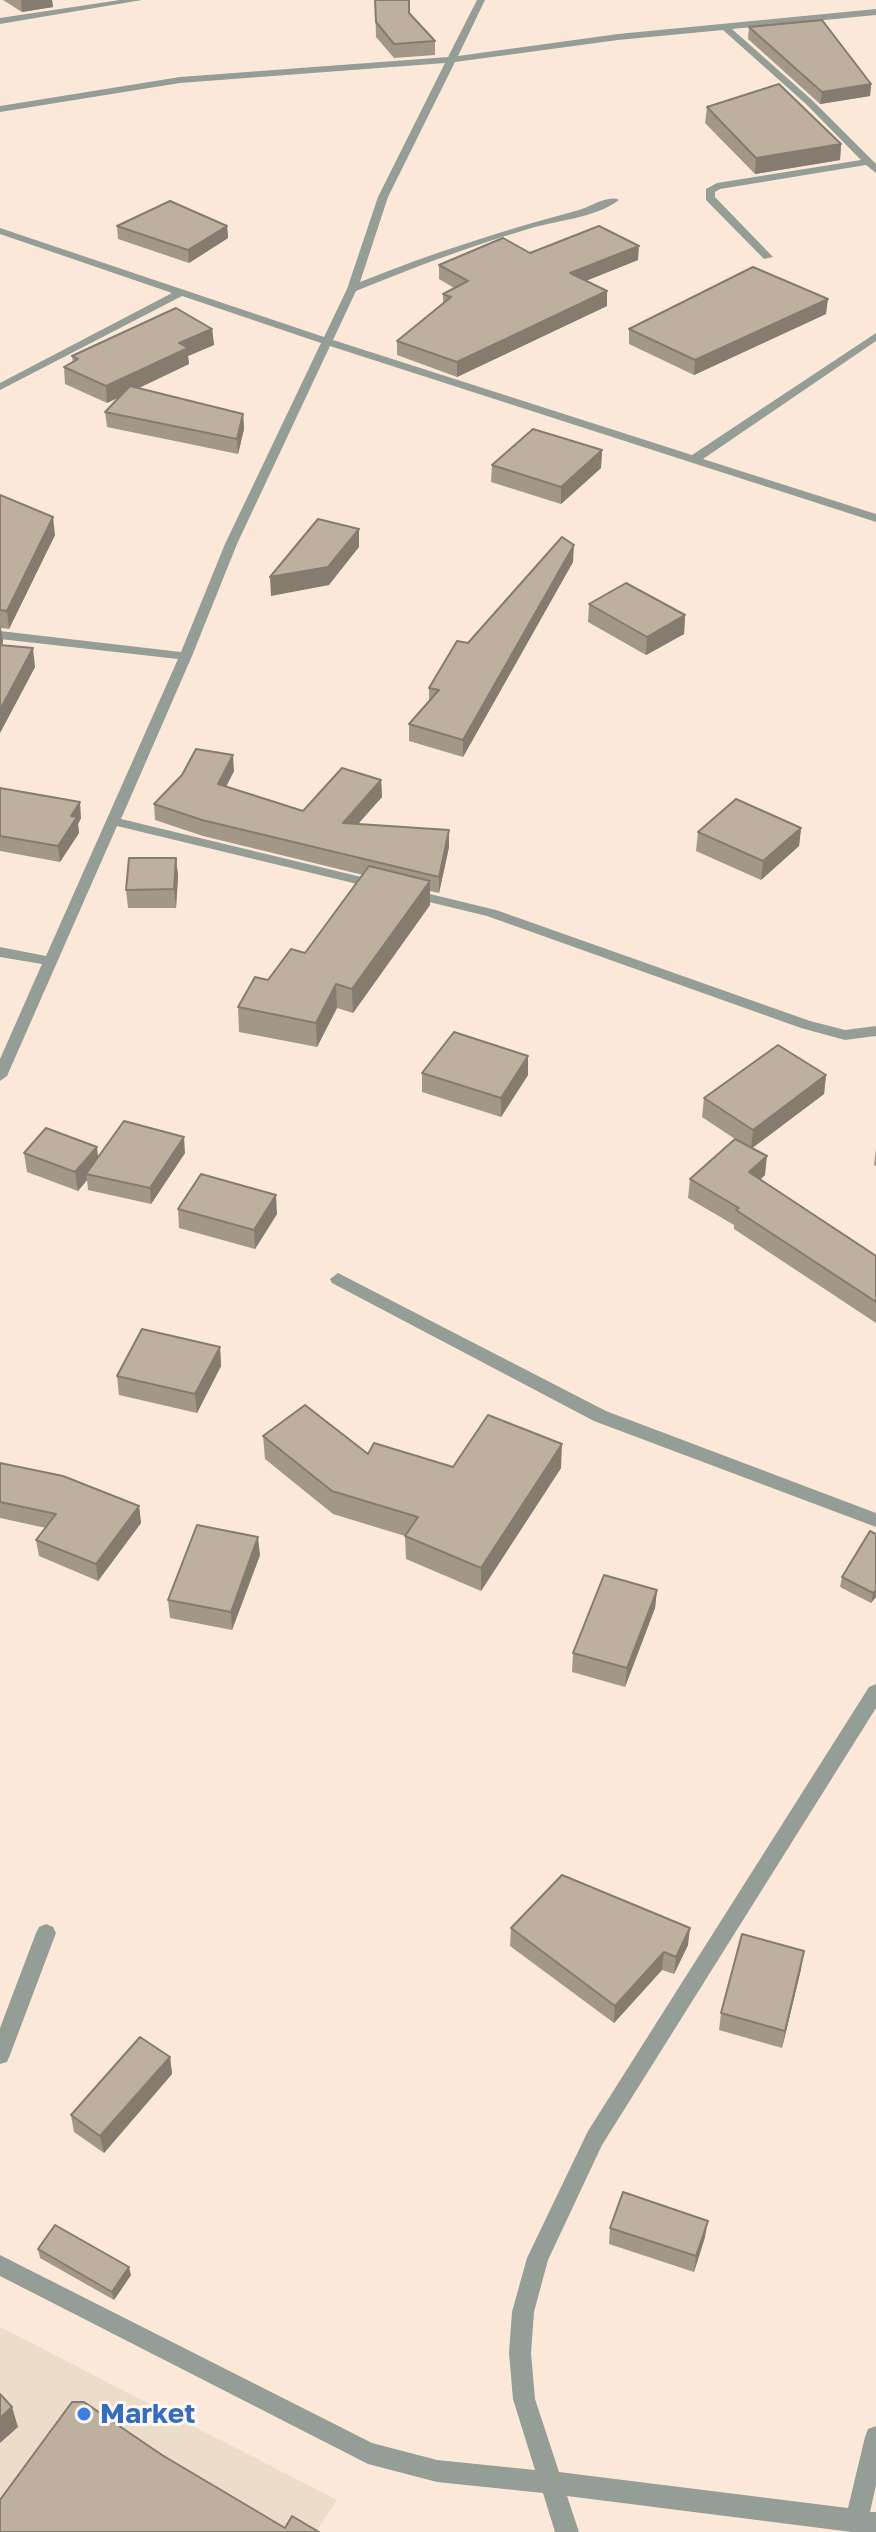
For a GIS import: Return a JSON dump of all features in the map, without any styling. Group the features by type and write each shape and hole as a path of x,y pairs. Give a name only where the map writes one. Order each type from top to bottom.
{"street":[{"path":"2,18 138,0"},
{"path":"0,1076 186,656 231,544 352,289 383,197 481,0"},
{"path":"0,109 180,80 451,60 538,47 876,12"},
{"path":"725,27 809,102 872,166"},
{"path":"768,257 710,198 710,191 717,186 872,166"},
{"path":"352,289 451,248 529,225 579,215 614,200"},
{"path":"0,231 328,342 876,518"},
{"path":"0,387 181,292"},
{"path":"696,458 876,336"},
{"path":"0,635 186,656"},
{"path":"112,821 491,913 806,1025 845,1035 876,1031"},
{"path":"0,952 49,961"},
{"path":"338,1279 600,1416 876,1520"},
{"path":"567,2532 524,2399 520,2353 523,2312 538,2258 595,2138 876,1692"},
{"path":"0,2055 46,1933"},
{"path":"0,2265 368,2453 433,2472 552,2483 866,2522 876,2437"}],"shaded area":[{"name":"Market","path":"0,2327 337,2500 316,2532 0,2532"}],"building":[{"path":"375,0 409,0 409,13 435,41 394,44 376,22"},
{"path":"822,20 871,84 822,92 749,27"},
{"path":"779,84 841,144 756,158 707,107"},
{"path":"170,201 227,226 188,250 117,226"},
{"path":"599,226 639,246 570,273 607,291 457,362 397,341 451,297 443,294 468,281 439,265 503,238 530,253"},
{"path":"753,267 828,299 695,360 629,329"},
{"path":"176,308 212,329 179,343 188,348 106,386 64,367 78,359 72,356"},
{"path":"130,386 243,414 237,439 105,412"},
{"path":"533,429 602,450 561,487 492,465"},
{"path":"0,495 53,517 7,611 0,610"},
{"path":"318,519 359,529 328,567 270,577"},
{"path":"562,537 574,545 463,740 409,724 439,690 429,688 457,641 468,643"},
{"path":"626,583 685,615 647,637 589,604"},
{"path":"0,645 33,648 0,710"},
{"path":"196,749 233,755 218,784 303,811 342,768 381,780 343,823 449,830 439,877 202,820 154,804 182,775"},
{"path":"0,788 80,802 71,816 77,817 58,846 0,836"},
{"path":"736,799 801,828 763,861 698,832"},
{"path":"129,858 176,858 174,889 126,890"},
{"path":"369,866 430,881 352,989 336,984 316,1023 238,1007 255,977 268,980 291,949 305,953"},
{"path":"454,1032 528,1056 501,1098 422,1073"},
{"path":"778,1045 826,1075 753,1130 704,1098"},
{"path":"124,1121 184,1137 150,1188 86,1174"},
{"path":"46,1128 97,1147 75,1172 24,1153"},
{"path":"735,1139 767,1156 749,1172 876,1256 876,1302 736,1210 739,1208 690,1179"},
{"path":"201,1174 276,1195 254,1230 178,1209"},
{"path":"142,1329 220,1347 195,1394 117,1376"},
{"path":"305,1405 368,1454 374,1443 453,1467 488,1415 562,1444 481,1568 405,1536 418,1517 332,1491 263,1436"},
{"path":"0,1463 63,1476 139,1506 96,1564 36,1540 56,1514 0,1502"},
{"path":"197,1525 258,1537 231,1612 168,1600"},
{"path":"870,1531 876,1534 876,1590 873,1593 842,1577"},
{"path":"604,1575 657,1590 627,1668 573,1653"},
{"path":"562,1875 690,1928 676,1957 664,1952 615,2006 511,1928"},
{"path":"742,1934 804,1951 785,2031 721,2013"},
{"path":"140,2037 170,2057 100,2136 71,2115"},
{"path":"623,2192 708,2221 696,2256 610,2228"},
{"path":"55,2225 129,2267 112,2292 38,2249"},
{"path":"0,2394 12,2407 0,2418"},
{"path":"72,2402 84,2402 162,2455 285,2528 292,2516 319,2532 0,2532 0,2500"}],"place":[{"name":"Market","path":"84,2414"}]}
